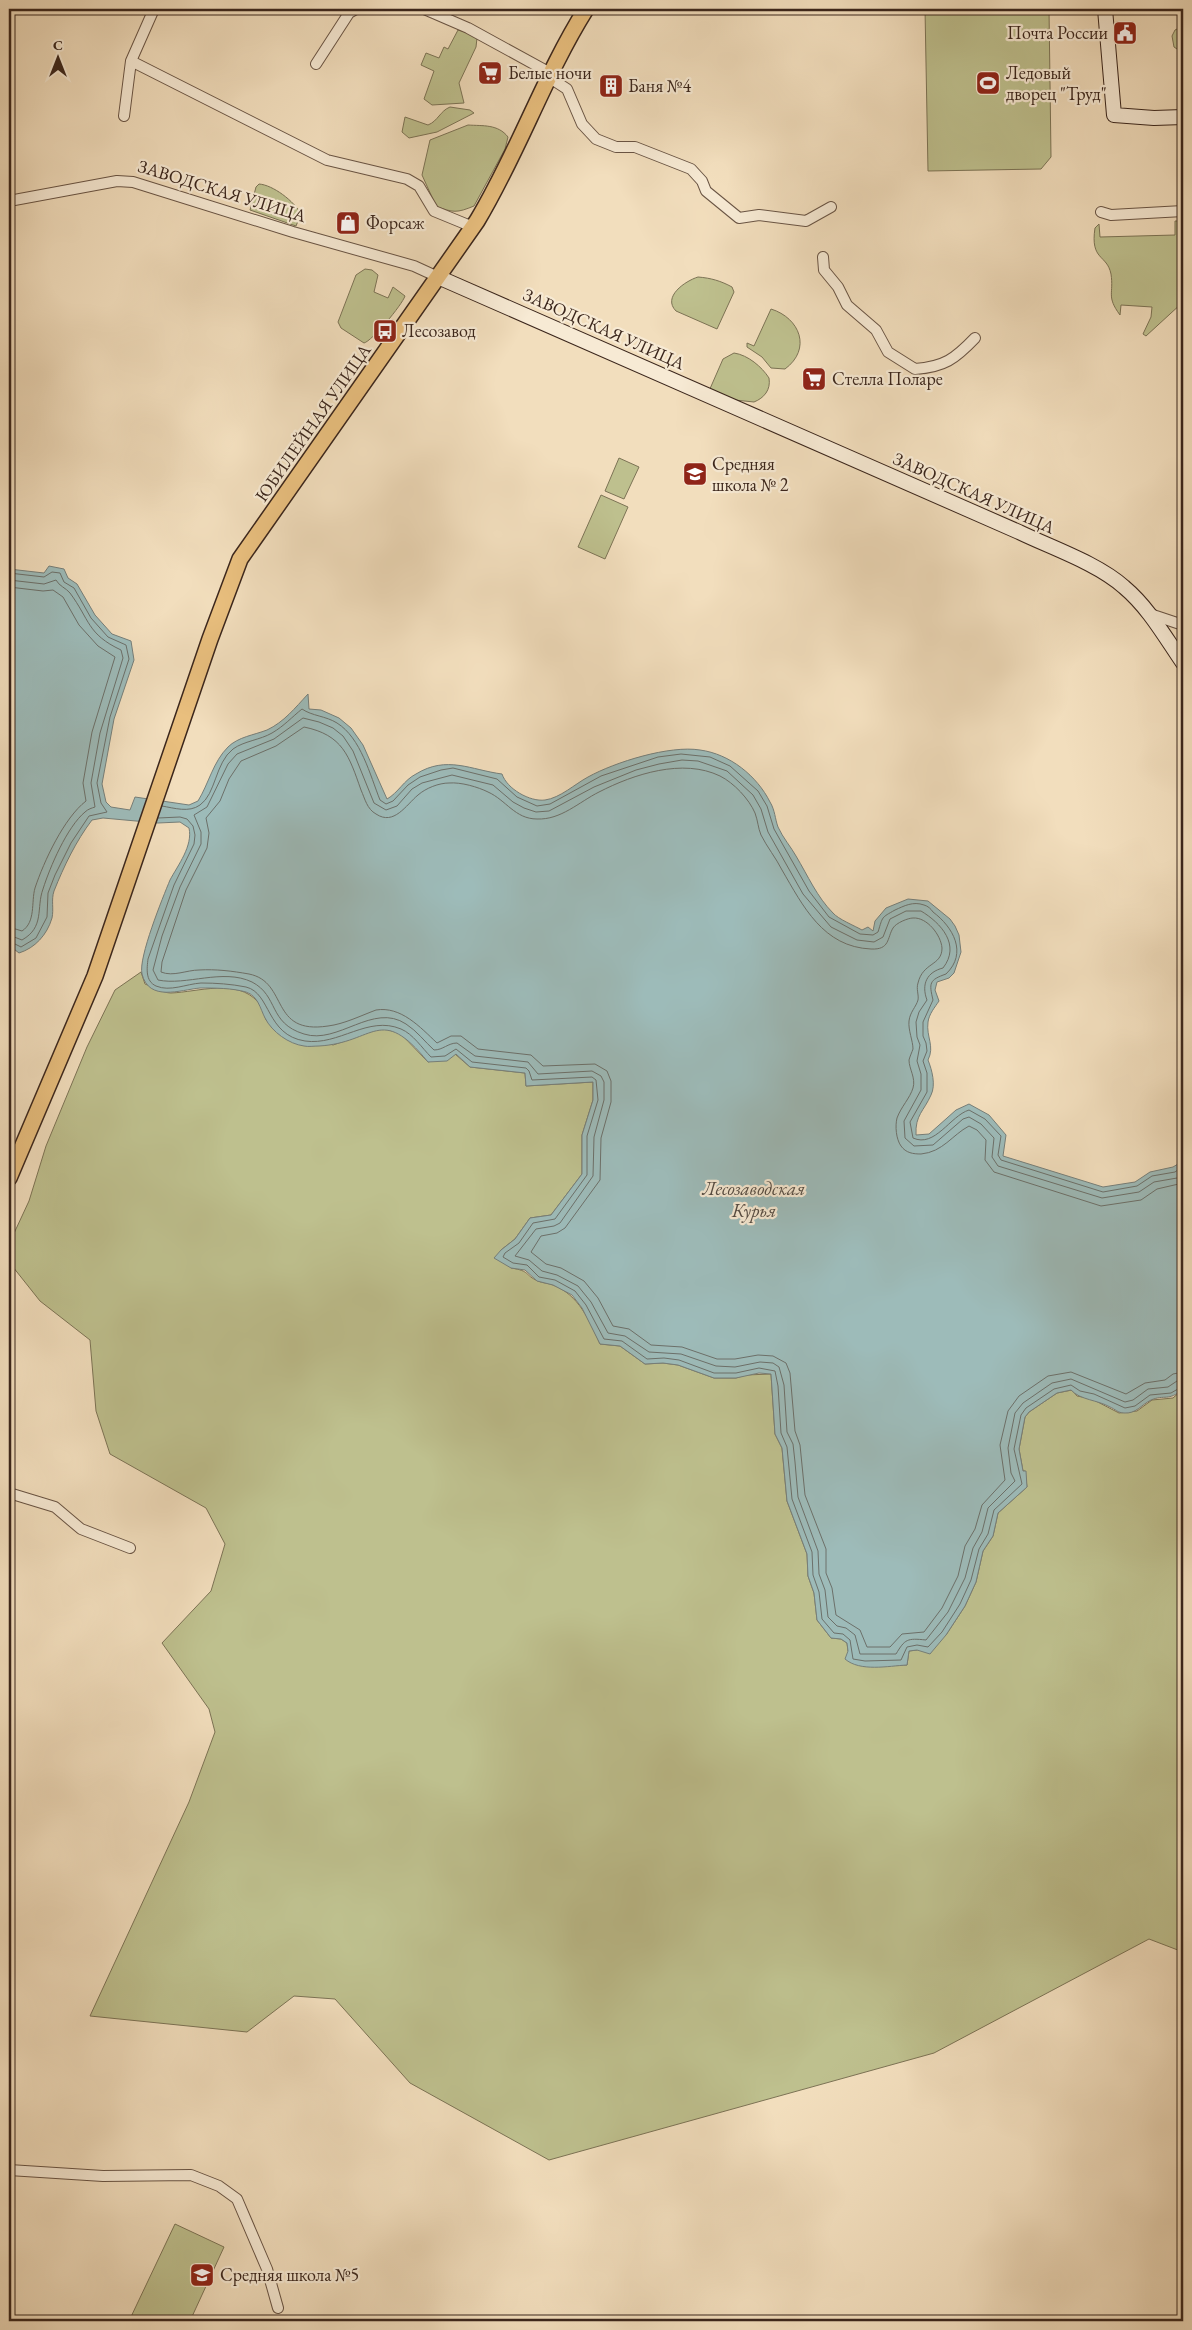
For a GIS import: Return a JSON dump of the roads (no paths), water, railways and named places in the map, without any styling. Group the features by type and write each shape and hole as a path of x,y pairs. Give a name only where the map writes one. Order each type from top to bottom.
{"main road":[{"name":"ЮБИЛЕЙНАЯ УЛИЦА","path":"9,1178 95,976 210,639 240,559 473,227 500,182 551,76 586,9"}],"street":[{"path":"124,116 131,60 154,9"},
{"path":"316,64 349,13 356,9"},
{"path":"424,9 468,28 551,76 567,89 582,124 596,139 616,147 635,147 691,168 702,180 706,191 738,218 759,215 806,222 831,207"},
{"path":"1105,9 1114,115 1154,118 1183,117"},
{"path":"131,60 327,160 407,179 419,186 434,211 473,227"},
{"name":"ЗАВОДСКАЯ УЛИЦА","path":"9,201 117,181 133,182 302,235 414,266 1056,549 1109,576 1124,587 1150,614 1183,663"},
{"path":"1101,212 1111,215 1183,211"},
{"path":"823,257 824,270 838,287 847,304 876,330 888,352 915,369 946,364 959,355 975,338"},
{"path":"1150,614 1183,625"},
{"path":"9,1493 55,1507 81,1529 130,1548"},
{"path":"9,2170 103,2176 191,2176 219,2186 237,2199 267,2269 278,2308"}],"water":[{"name":"Лесозаводская Курья","path":"49,566 64,569 68,578 77,584 95,615 112,634 131,641 134,660 114,719 102,784 106,802 111,807 130,810 135,797 189,805 198,801 215,766 228,747 241,739 273,727 289,714 308,694 309,709 321,710 339,718 351,728 363,745 387,799 416,774 438,765 459,765 502,774 509,785 526,797 545,800 562,794 599,771 643,756 658,752 688,749 711,752 732,761 758,783 772,805 780,831 813,886 827,907 839,918 862,930 868,927 873,931 875,921 886,908 908,899 928,901 950,919 955,926 959,935 961,952 954,973 949,978 937,982 935,990 939,1001 932,1011 928,1022 931,1050 928,1060 932,1073 933,1087 931,1095 918,1118 916,1135 929,1134 956,1110 969,1104 989,1115 1006,1135 1003,1156 1103,1187 1135,1182 1150,1172 1173,1167 1183,1161 1183,1389 1170,1397 1151,1400 1135,1411 1128,1413 1120,1412 1079,1396 1071,1390 1057,1393 1029,1412 1025,1417 1019,1449 1023,1471 1026,1471 1027,1487 998,1513 993,1536 983,1551 976,1582 965,1606 946,1635 930,1654 917,1650 909,1651 907,1665 866,1667 858,1666 845,1659 848,1651 847,1643 841,1639 831,1638 817,1620 814,1593 808,1576 807,1554 787,1501 782,1448 775,1434 771,1374 759,1373 736,1378 714,1378 678,1365 663,1363 645,1364 620,1346 600,1344 582,1308 572,1295 553,1285 537,1281 525,1270 511,1268 494,1258 515,1239 530,1218 551,1215 582,1174 582,1135 593,1100 593,1082 526,1086 525,1073 470,1067 456,1054 447,1061 428,1062 412,1044 399,1034 387,1030 376,1031 338,1043 319,1046 298,1045 287,1040 272,1028 256,999 246,992 229,989 200,988 166,992 151,988 146,983 142,974 142,966 147,942 157,913 170,880 189,842 189,828 180,822 158,823 103,818 92,820 66,863 58,882 53,894 52,918 44,935 30,948 19,953 10,946 9,569 44,573"}],"place":[{"name":"Почта России","path":"1125,33"},
{"name":"Белые ночи","path":"490,73"},
{"name":"Ледовый дворец \"Труд\"","path":"988,83"},
{"name":"Баня №4","path":"611,86"},
{"name":"Форсаж","path":"348,223"},
{"name":"Лесозавод","path":"385,331"},
{"name":"Стелла Поларе","path":"814,379"},
{"name":"Средняя школа № 2","path":"695,474"},
{"name":"Средняя школа №5","path":"202,2275"}]}
